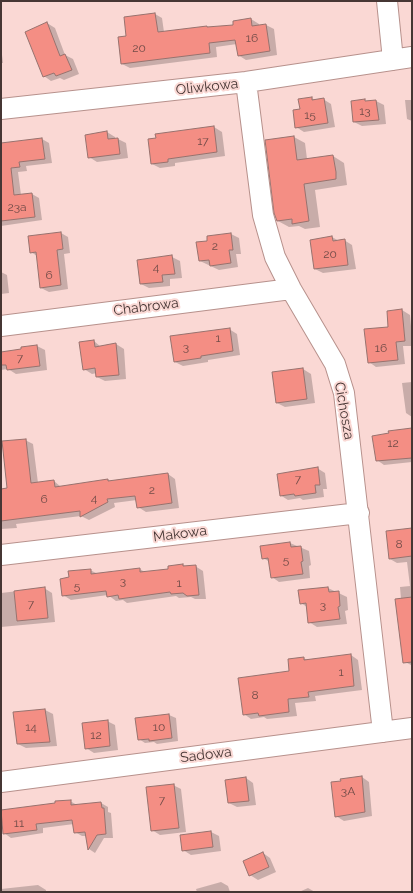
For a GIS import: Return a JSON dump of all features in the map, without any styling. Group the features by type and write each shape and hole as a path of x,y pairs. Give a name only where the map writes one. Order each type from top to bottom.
{"street":[{"path":"386,1 403,58"},
{"name":"Oliwkowa","path":"1,109 246,82 403,58"},
{"name":"Cichosza","path":"246,82 263,215 275,257 291,289 335,364 344,393 383,732"},
{"name":"Chabrowa","path":"1,326 291,289"},
{"name":"Makowa","path":"1,555 359,513"},
{"name":"Sadowa","path":"1,782 412,728"}],"building":[{"path":"155,13 158,32 207,26 233,25 233,21 251,18 252,26 266,24 270,51 238,56 235,40 209,43 210,53 121,64 118,37 126,36 124,17"},
{"path":"47,22 60,56 65,54 72,70 56,76 54,73 43,77 25,32"},
{"path":"312,97 312,100 324,98 328,123 295,128 293,110 300,109 298,99"},
{"path":"365,99 365,101 376,100 379,120 353,122 351,101"},
{"path":"214,126 217,152 168,159 168,162 151,164 148,139 156,138 155,134"},
{"path":"107,131 108,139 118,138 120,154 88,158 85,135"},
{"path":"294,136 297,160 333,155 336,179 304,184 309,221 292,224 292,219 277,221 274,213 265,140"},
{"path":"42,138 45,159 19,162 20,167 11,168 14,195 32,193 35,217 1,221 1,143"},
{"path":"61,232 63,249 57,250 61,285 40,288 36,252 30,253 28,236"},
{"path":"231,233 233,250 229,250 231,263 210,266 209,260 199,261 196,242 207,241 207,236"},
{"path":"332,236 333,241 345,239 348,265 314,269 310,240"},
{"path":"172,255 175,274 162,275 163,282 140,284 137,260"},
{"path":"402,309 405,341 396,342 398,360 368,363 364,329 388,327 387,311"},
{"path":"230,328 233,351 174,362 170,336"},
{"path":"94,340 95,347 116,343 119,375 96,377 95,368 83,370 79,342"},
{"path":"37,345 40,366 7,370 6,365 1,365 1,352"},
{"path":"303,368 307,399 276,403 272,372"},
{"path":"412,428 412,458 376,461 372,436 389,433 388,431"},
{"path":"26,439 31,483 54,480 55,487 108,479 108,481 168,473 172,503 137,508 135,496 107,499 108,502 80,517 80,511 1,521 1,489 7,488 2,441"},
{"path":"318,467 320,485 315,485 316,493 295,496 294,494 280,496 277,474"},
{"path":"412,528 412,556 389,559 386,531"},
{"path":"290,542 291,547 301,546 303,574 271,578 268,558 262,559 260,546"},
{"path":"183,564 183,566 196,565 199,595 187,596 183,593 171,594 170,592 119,599 118,595 107,597 106,591 62,596 60,579 69,577 68,571 91,569 91,574 140,568 140,572 168,569 168,566"},
{"path":"45,587 48,618 17,621 14,591"},
{"path":"328,587 329,592 339,591 340,606 338,607 340,619 308,623 306,603 300,604 298,590"},
{"path":"412,597 412,662 403,663 395,599"},
{"path":"351,654 354,686 308,692 309,697 288,699 289,712 259,716 258,713 243,715 238,678 289,671 288,659 304,657 304,660"},
{"path":"45,709 50,742 17,744 13,712"},
{"path":"169,714 172,738 149,741 149,739 138,740 135,718"},
{"path":"108,720 110,746 85,749 82,723"},
{"path":"362,776 365,812 335,817 331,782 341,781 340,779"},
{"path":"246,777 249,801 228,803 225,780"},
{"path":"174,784 179,828 151,831 146,787"},
{"path":"71,800 71,805 101,802 102,808 104,808 106,834 97,835 88,850 85,832 74,833 72,820 36,824 37,830 3,834 1,810 55,803 55,801"},
{"path":"211,831 213,847 182,851 180,835"},
{"path":"263,852 269,867 249,876 243,861"}]}
